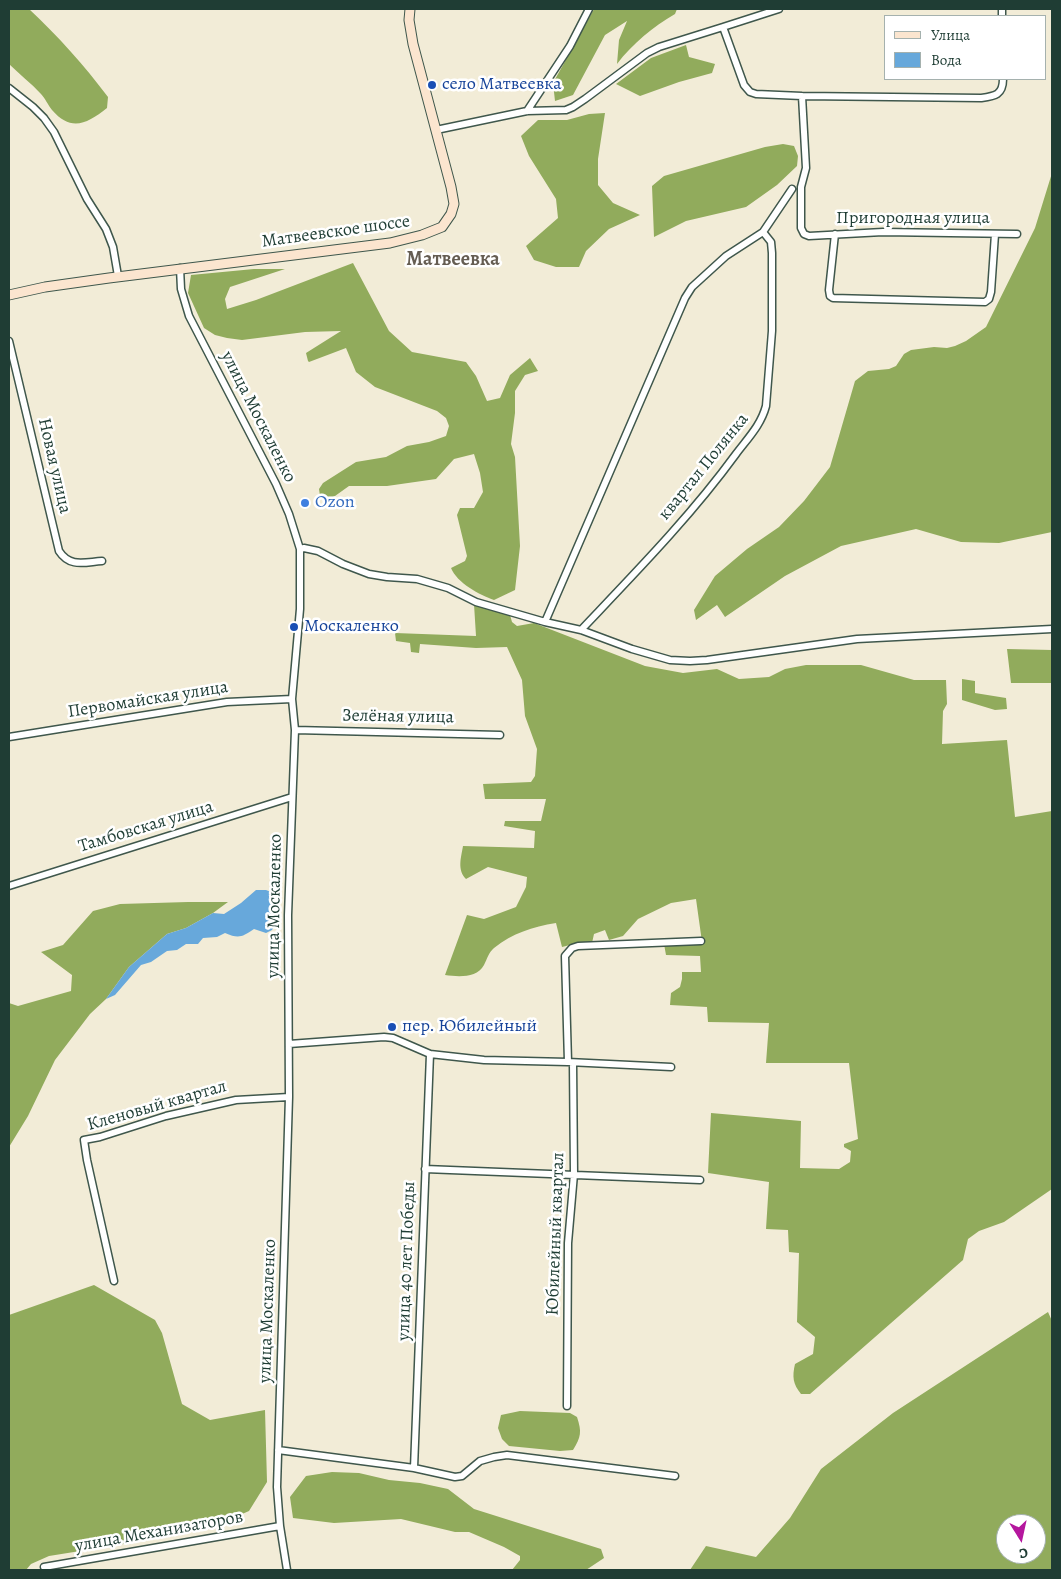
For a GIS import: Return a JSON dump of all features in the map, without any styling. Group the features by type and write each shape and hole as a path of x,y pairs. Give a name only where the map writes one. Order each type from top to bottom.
{"main road":[{"name":"Матвеевское шоссе","path":"9,295 45,287 118,276 390,244 442,227 451,217 454,204 413,44 409,20 410,9"}],"street":[{"path":"527,111 570,46 589,9"},
{"path":"436,130 527,111 566,110 574,107 647,53 659,47 779,9"},
{"path":"723,27 744,85 750,92 764,96 981,98 999,94 1003,87 1003,80"},
{"path":"9,88 44,118 54,132 87,199 106,229 113,247 118,276"},
{"name":"Пригородная улица","path":"802,96 806,168 801,187 801,228 804,234 809,236 883,232 1018,234"},
{"path":"546,622 685,298 692,287 726,256 763,232 792,189"},
{"name":"квартал Полянка","path":"581,630 689,512 727,466 763,416 766,406 772,331 772,253 771,242 763,232"},
{"path":"835,234 829,290 830,296 833,298 985,302 989,299 991,292 994,234"},
{"name":"улица Москаленко","path":"185,268 181,289 190,316 276,484 289,514 300,549 300,609 292,699 295,730 288,915 289,1097 277,1487 280,1526 287,1570"},
{"name":"Новая улица","path":"9,341 59,551 68,561 76,563 102,560"},
{"path":"300,549 318,551 343,564 369,574 416,579 448,588 476,602 581,630 605,640 670,660 690,661 857,639 1052,629"},
{"name":"Первомайская улица","path":"9,737 228,702 292,699"},
{"name":"Зелёная улица","path":"295,730 500,735"},
{"name":"Тамбовская улица","path":"9,886 292,797"},
{"name":"Юбилейный квартал","path":"567,1406 568,1243 574,1174 571,1063 565,956 567,952 578,946 701,941"},
{"path":"289,1044 384,1036 430,1054 484,1060 671,1067"},
{"name":"улица 40 лет Победы","path":"414,1468 430,1054"},
{"name":"Кленовый квартал","path":"114,1281 84,1140 100,1137 166,1116 236,1100 289,1097"},
{"path":"425,1169 700,1180"},
{"path":"278,1450 414,1468 455,1477 462,1476 480,1461 494,1456 507,1455 674,1476"},
{"name":"улица Механизаторов","path":"44,1567 280,1526"}],"green space":[{"path":"9,9 29,9 50,30 80,62 108,97 107,108 93,118 79,123 66,121 52,110 41,94 9,64"},
{"path":"594,9 677,9 675,14 637,42 617,64 619,40 627,21 605,35 573,95 555,101 553,83"},
{"path":"686,45 689,57 715,64 712,73 640,96 616,84 651,58"},
{"path":"605,113 598,159 598,185 613,203 640,215 609,229 586,251 579,267 556,267 534,260 526,246 558,218 556,199 529,156 521,136 538,120 567,120 589,114"},
{"path":"783,144 794,146 798,156 797,166 777,185 746,207 686,221 654,237 652,186 664,176 765,147"},
{"path":"1052,173 1052,532 999,543 961,542 916,529 841,546 785,576 725,617 717,605 696,620 694,610 715,576 747,549 779,527 804,501 830,467 855,381 868,371 889,369 896,366 904,354 911,350 955,346 986,327 1035,228"},
{"path":"353,263 389,331 412,352 466,362 476,376 487,401 500,398 510,375 530,358 538,371 525,375 515,391 515,413 511,444 515,457 520,546 515,590 494,600 476,592 458,579 451,568 465,561 467,556 457,515 460,508 474,508 483,492 474,454 454,459 436,479 387,486 349,486 328,499 320,496 319,489 323,483 356,462 386,457 407,446 429,442 446,436 449,426 446,418 437,411 375,387 356,372 346,348 308,361 306,353 341,331 305,332 242,340 227,338 215,335 204,328 188,293 191,275 254,269 285,269 230,287 225,299 227,309"},
{"path":"474,604 510,615 512,622 517,626 534,623 645,666 683,673 717,669 739,679 769,677 785,669 806,665 861,665 914,680 946,680 947,704 943,711 942,744 1007,740 1015,817 1052,811 1052,1189 1004,1222 979,1231 968,1239 963,1260 810,1394 801,1394 796,1387 793,1377 795,1364 813,1354 815,1337 797,1322 799,1253 789,1252 788,1230 766,1229 769,1182 708,1173 711,1113 801,1121 800,1168 839,1169 850,1162 851,1151 844,1147 844,1144 858,1139 849,1063 766,1063 769,1023 708,1022 707,1007 670,1005 671,993 680,987 682,972 701,972 700,956 666,955 664,944 702,942 696,899 671,903 638,919 623,936 609,940 605,930 594,934 592,943 578,943 562,947 556,923 539,926 508,938 494,948 484,965 477,972 462,976 445,975 467,915 484,919 516,907 526,887 527,877 488,867 466,879 461,872 463,846 534,848 535,831 504,826 505,821 541,821 546,799 485,799 483,784 531,782 535,776 537,749 525,716 522,680 507,647 476,648 420,644 419,653 411,652 410,643 396,641 395,633 476,636"},
{"path":"1007,649 1052,650 1052,683 1011,683"},
{"path":"962,679 975,681 975,693 1006,698 1007,709 995,710 962,700"},
{"path":"228,902 186,928 167,934 129,967 106,999 90,1014 55,1060 28,1116 9,1147 9,1003 18,1006 71,991 72,975 41,952 63,945 93,911 120,904"},
{"path":"94,1285 155,1320 162,1333 182,1404 210,1420 265,1410 267,1482 249,1511 217,1525 180,1535 49,1556 31,1564 26,1570 9,1570 9,1315"},
{"path":"1048,1312 1052,1321 1052,1570 690,1570 706,1546 756,1557 790,1518 821,1469 893,1413"},
{"path":"520,1411 570,1413 577,1417 580,1434 573,1450 560,1451 509,1446 502,1439 498,1428 501,1415"},
{"path":"332,1472 359,1473 389,1480 420,1483 448,1489 474,1509 601,1549 604,1558 586,1570 512,1570 520,1560 520,1556 469,1532 455,1532 401,1519 334,1523 293,1518 290,1497 306,1476"}],"water":[{"path":"256,890 266,890 276,894 281,914 272,930 266,933 254,929 237,936 225,933 217,937 203,938 198,944 186,944 177,950 167,951 151,962 141,965 115,995 106,999 129,967 167,934 186,928 213,913 224,914"}],"place":[{"name":"село Матвеевка","path":"432,85"},
{"name":"Ozon","path":"305,503"},
{"name":"Москаленко","path":"294,627"},
{"name":"пер. Юбилейный","path":"392,1027"}],"district":[{"name":"Матвеевка","path":"453,260"}]}
